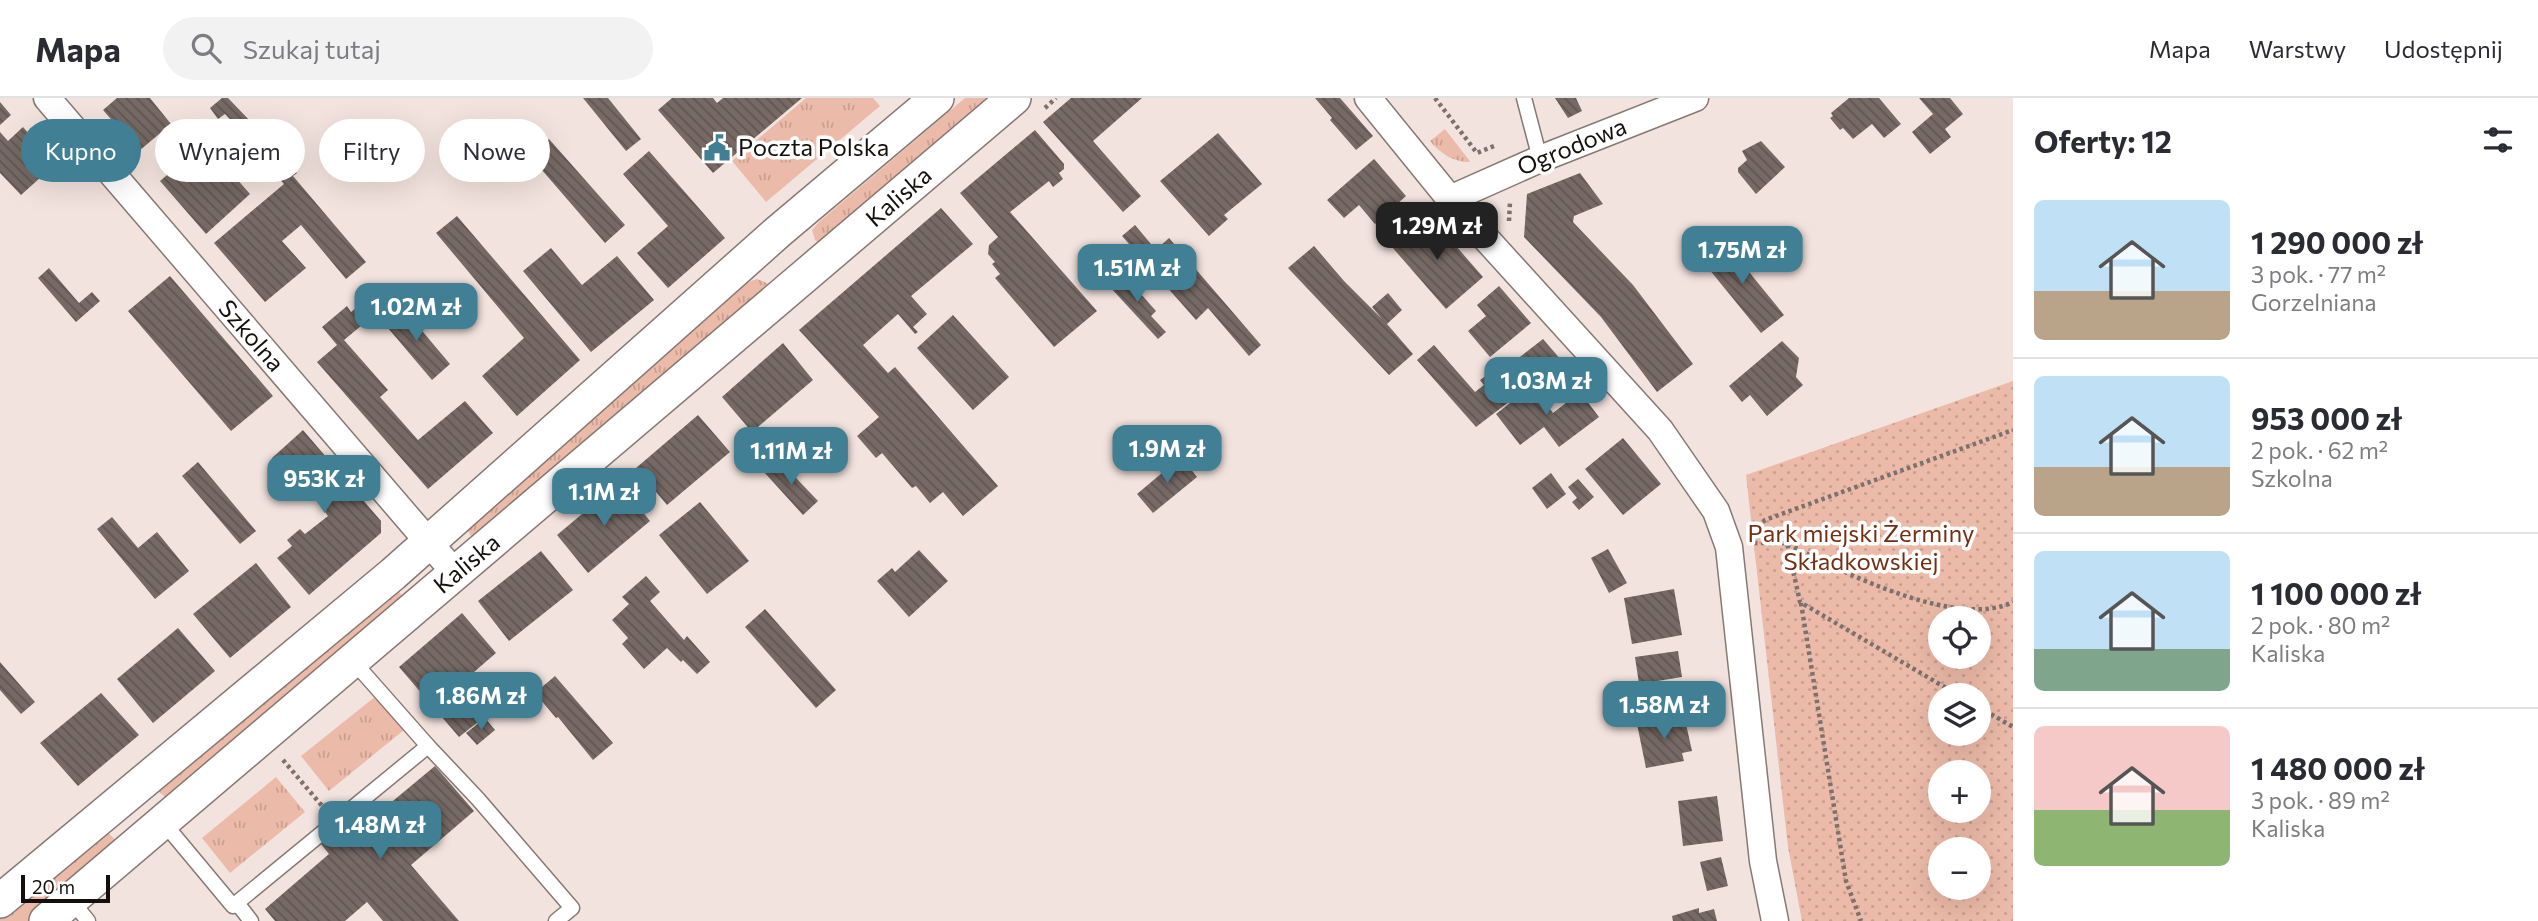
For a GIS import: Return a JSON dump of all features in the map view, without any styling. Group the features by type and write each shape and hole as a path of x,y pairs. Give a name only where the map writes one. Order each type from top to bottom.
{"street":[{"name":"Szkolna","path":"47,98 456,574"},
{"name":"Kaliska","path":"0,901 429,542 779,231 937,98"},
{"name":"Kaliska","path":"68,914 156,828 1014,98"},
{"path":"1368,98 1450,199 1660,430 1716,511 1729,547 1763,861 1775,921"},
{"name":"Ogrodowa","path":"1450,199 1540,159 1695,98"},
{"path":"779,231 813,270"},
{"path":"122,800 156,828"}],"lane":[{"path":"1524,98 1540,159"},
{"path":"353,661 572,908 556,921"},
{"path":"156,828 233,906 428,746"},
{"path":"237,903 251,921"}],"path":[{"path":"1746,537 1765,520 2013,430"},
{"path":"1752,543 1787,543 1850,576 1942,606 1984,610 2013,602"},
{"path":"1787,543 1800,602 1846,881 1861,921"},
{"path":"1800,602 1938,683"},
{"path":"1991,714 2013,727"},
{"path":"283,760 335,822"}],"green space":[{"path":"806,98 873,98 880,106 766,202 732,161"},
{"path":"965,98 1003,98 820,244 815,240 812,230 819,222"},
{"path":"1445,129 1470,162 1458,161 1448,156 1430,141"},
{"path":"757,279 767,283 770,288 479,536 471,536 466,528 474,515 748,282"},
{"name":"Park miejski Żerminy Składkowskiej","path":"2013,381 2013,921 1802,921 1788,847 1746,475"},
{"path":"391,583 407,601 172,799 158,791"},
{"path":"376,696 404,730 329,791 301,756"},
{"path":"276,777 305,812 230,873 202,838"},
{"path":"107,831 115,840 112,853 32,921 0,921 0,915"}],"building":[{"path":"117,98 150,98 167,119 155,119 155,138 141,149 141,119 111,119 103,110"},
{"path":"222,98 228,98 248,119 230,119 225,114 218,119 210,108"},
{"path":"583,98 608,98 641,139 626,151"},
{"name":"Poczta Polska","path":"672,98 713,98 717,103 723,98 802,98 713,173 658,110"},
{"path":"1071,98 1142,98 1093,141 1141,196 1123,212 1043,122"},
{"path":"1315,98 1340,98 1373,136 1356,150"},
{"path":"1555,98 1576,98 1582,111 1568,118"},
{"path":"1849,98 1879,98 1901,124 1884,138 1872,124 1853,139 1843,128 1840,130 1830,118 1833,116 1831,113"},
{"path":"1919,98 1950,98 1963,114 1945,129 1951,137 1930,154 1912,132 1933,114"},
{"path":"0,102 11,115 0,125"},
{"path":"21,129 21,182 35,182 21,195 0,173 0,132 8,141"},
{"path":"1035,130 1064,164 1064,169 1059,173 1063,179 1053,187 1049,181 1010,212 1097,311 1054,347 995,278 1000,274 988,254 989,245 998,237 960,193"},
{"path":"1218,133 1262,184 1224,215 1228,219 1209,236 1160,181"},
{"path":"550,140 625,225 605,243 550,179"},
{"path":"1761,141 1785,167 1756,194 1738,172 1738,168 1747,160 1742,151"},
{"path":"649,151 725,238 668,288 637,253 668,226 623,174"},
{"path":"1374,159 1406,196 1375,224 1359,205 1344,218 1327,200"},
{"path":"1580,173 1603,204 1574,216 1573,222 1633,285 1693,364 1657,392 1601,317 1524,237 1527,194"},
{"path":"161,182 239,182 250,194 206,234"},
{"path":"282,182 298,182 366,262 346,279 301,225 282,241 306,268 265,302 214,243 284,184"},
{"path":"941,208 973,244 911,296 927,314 913,327 918,332 915,334 898,314 863,345 888,373 895,367 998,486 963,516 943,492 930,503 916,486 912,488 882,453 876,458 857,436 879,417 799,330"},
{"path":"1429,215 1483,277 1446,309 1392,247"},
{"path":"457,216 580,360 517,416 482,376 524,338 436,233"},
{"path":"1135,225 1156,250 1169,238 1261,345 1249,356 1208,308 1196,320 1122,236"},
{"path":"1723,240 1784,315 1761,333 1700,258"},
{"path":"1314,246 1382,319 1372,307 1388,293 1402,310 1387,324 1413,354 1389,375 1288,268"},
{"path":"551,248 582,285 617,256 654,300 591,352 523,271"},
{"path":"49,268 79,303 92,292 100,301 76,322 38,278"},
{"path":"1123,274 1156,311 1151,316 1166,332 1158,339 1109,286"},
{"path":"170,276 273,396 231,431 128,311"},
{"path":"385,284 396,297 344,340 388,390 380,397 418,440 465,401 493,433 428,489 317,362 337,345 322,327 347,306 351,312"},
{"path":"1499,286 1531,323 1490,357 1468,331 1486,316 1477,305"},
{"path":"401,306 450,364 432,380 382,321"},
{"path":"953,315 1009,377 973,410 917,348"},
{"path":"1543,339 1562,361 1476,427 1417,360 1434,345 1475,392 1484,385 1480,380 1487,375 1490,380"},
{"path":"1782,341 1799,358 1796,377 1803,385 1767,416 1750,395 1742,402 1729,386"},
{"path":"783,343 813,380 752,432 722,397"},
{"path":"1532,386 1553,413 1580,392 1599,417 1559,447 1544,427 1520,445 1496,414"},
{"path":"698,415 730,452 667,505 636,468"},
{"path":"303,430 381,521 381,533 309,595 277,558 292,546 287,540 300,529 305,534 328,516 313,496 307,501 294,485 290,488 279,476 283,472 272,458"},
{"path":"1623,438 1661,484 1623,515 1585,469"},
{"path":"1181,457 1197,477 1153,513 1137,494"},
{"path":"778,459 818,501 803,515 764,472"},
{"path":"198,462 256,531 240,544 182,476"},
{"path":"1551,473 1566,494 1547,509 1532,488"},
{"path":"1578,479 1594,497 1579,510 1572,502 1577,498 1568,487"},
{"path":"619,483 650,521 588,573 557,535"},
{"path":"700,502 749,561 707,594 659,535"},
{"path":"112,517 138,548 157,532 189,571 155,599 97,529"},
{"path":"1608,549 1627,583 1609,593 1591,558"},
{"path":"919,550 948,581 909,617 877,581 892,568 895,572"},
{"path":"541,551 573,590 509,641 478,601"},
{"path":"256,563 291,607 230,658 193,614"},
{"path":"646,576 660,592 650,601 684,640 687,636 710,662 697,674 667,648 644,669 622,644 628,638 612,620 629,604 622,597"},
{"path":"1674,589 1682,635 1632,644 1624,598"},
{"path":"765,609 836,690 816,708 745,627"},
{"path":"462,613 496,653 452,691 478,722 459,737 399,667"},
{"path":"178,628 215,671 153,723 117,679"},
{"path":"1678,651 1682,677 1639,684 1635,657"},
{"path":"0,662 35,702 21,714 0,690"},
{"path":"555,676 613,743 593,760 535,693"},
{"path":"101,693 139,735 78,786 40,743"},
{"path":"1684,715 1692,751 1682,753 1684,761 1646,768 1637,724"},
{"path":"485,718 495,730 477,745 466,733"},
{"path":"435,766 474,811 411,865 459,921 383,921 367,902 345,921 275,921 265,909 329,854 321,844 361,810 370,820"},
{"path":"1717,796 1723,841 1683,846 1678,801"},
{"path":"1721,857 1728,886 1707,891 1700,862"},
{"path":"1699,908 1699,913 1714,909 1717,921 1673,921 1672,916"}],"place":[{"name":"Poczta Polska","path":"717,148"}]}
